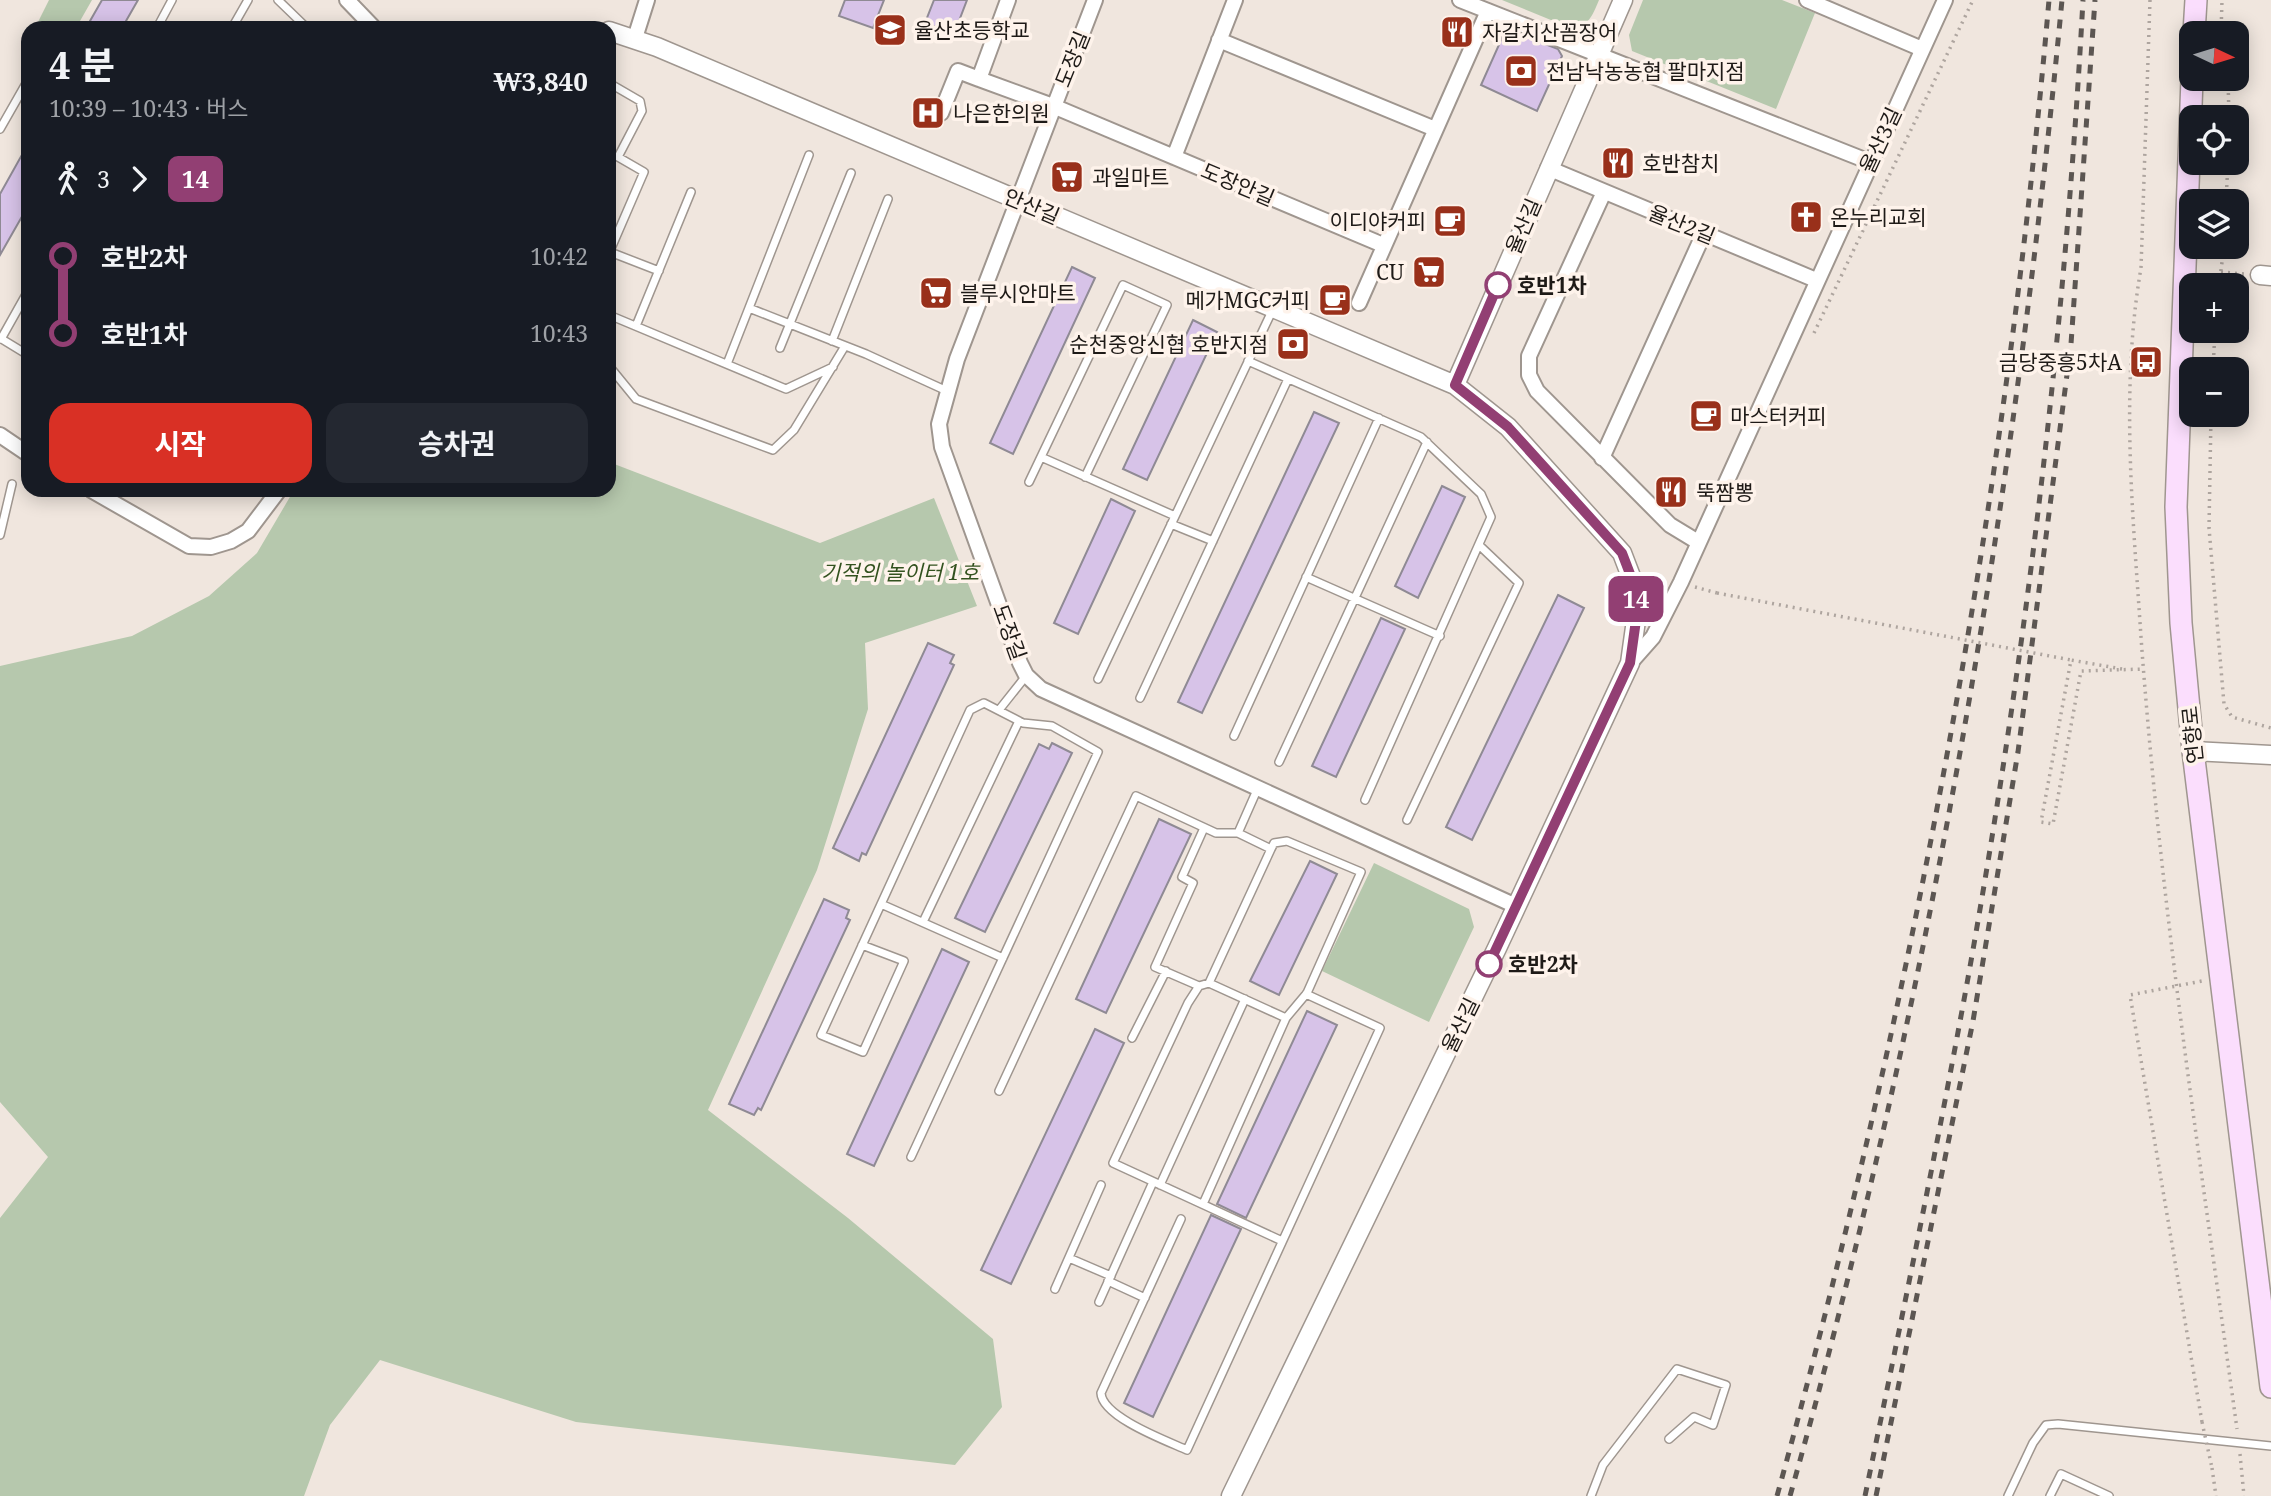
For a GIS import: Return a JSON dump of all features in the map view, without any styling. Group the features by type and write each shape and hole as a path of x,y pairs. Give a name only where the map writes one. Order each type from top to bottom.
{"main road":[{"path":"2195,21 2196,0"},
{"name":"연향로","path":"2192,91 2176,507 2181,623 2193,751 2271,1387"}],"street":[{"path":"347,0 367,21"},
{"path":"635,38 648,0"},
{"path":"941,113 958,71 979,79 1008,0"},
{"name":"도장길","path":"1095,0 947,391 939,424 942,447 1026,675 1041,689 1516,906"},
{"path":"1174,157 1235,0"},
{"path":"1460,0 1870,162"},
{"name":"율산길","path":"1231,1496 1516,906 1630,663 1637,606 1630,572 1622,553 1508,427 1455,385 1623,0"},
{"path":"1807,0 1922,49"},
{"name":"율산3길","path":"1630,663 1653,637 1681,582 1945,0"},
{"path":"1359,303 1488,11"},
{"name":"안산길","path":"616,34 635,38 1455,385"},
{"path":"1219,40 1435,129"},
{"name":"도장안길","path":"979,79 1053,106 1383,245"},
{"name":"율산2길","path":"1548,168 1816,280"},
{"path":"1604,192 1529,356 1529,375 1537,391 1670,526 1698,542"},
{"path":"1602,458 1704,233"},
{"path":"0,435 21,449"},
{"path":"103,497 190,546 211,547 231,541 248,531 274,497"},
{"path":"2193,751 2271,755"}],"lane":[{"path":"160,21 172,0"},
{"path":"236,21 248,0"},
{"path":"278,0 300,21"},
{"path":"616,87 640,102 642,111 618,157 644,172 616,236"},
{"path":"0,129 21,92"},
{"path":"727,364 809,155"},
{"path":"779,348 851,173"},
{"path":"636,326 691,192"},
{"path":"832,341 888,199"},
{"path":"616,255 659,271"},
{"path":"1029,482 1123,285 1167,305 1085,477"},
{"path":"21,303 0,339 21,351"},
{"path":"749,308 947,391"},
{"path":"1098,679 1273,308"},
{"path":"616,318 786,389 833,366"},
{"path":"616,375 636,399 768,450 780,446 794,430 845,346"},
{"path":"1248,361 1427,442 1481,494 1491,517 1365,800"},
{"path":"1140,698 1288,379"},
{"path":"1234,736 1379,418"},
{"path":"1279,762 1427,442"},
{"path":"1041,457 1213,541"},
{"path":"0,535 12,484"},
{"path":"1407,820 1520,583 1480,546"},
{"path":"1306,577 1440,636"},
{"path":"999,710 1026,675"},
{"path":"862,945 904,961 863,1052 821,1035 862,945 970,710 984,703 1018,721 1052,726 1098,752 911,1157"},
{"path":"923,922 1018,721"},
{"path":"1238,833 1258,790"},
{"path":"999,1091 1136,796 1216,833 1238,833 1271,849"},
{"path":"1199,986 1155,967 1193,883 1182,877 1204,828"},
{"path":"1203,1204 1286,1018 1306,995 1361,872 1287,841 1274,843 1209,983"},
{"path":"881,904 1003,958"},
{"path":"1132,1038 1166,971"},
{"path":"1280,1240 1113,1163 1188,1003 1199,986 1209,983 1286,1018"},
{"path":"1181,1219 1101,1398 1122,1418 1187,1450 1280,1240 1380,1028 1306,995"},
{"path":"1098,1303 1245,999"},
{"path":"1055,1289 1101,1185"},
{"path":"1069,1258 1145,1298"},
{"path":"1591,1496 1604,1465 1677,1369 1726,1385 1713,1425 1694,1417 1669,1439"},
{"path":"2008,1496 2033,1443 2046,1425 2058,1424 2271,1446"},
{"path":"2050,1496 2061,1474 2109,1496"}],"path":[{"path":"1810,341 1973,0"},
{"path":"2150,0 2141,268 2135,302 2130,387 2134,546 2144,669 2178,987 2244,1496"},
{"path":"2221,21 2222,0"},
{"path":"2223,259 2221,272 2266,275"},
{"path":"2211,427 2209,528 2224,704 2232,717 2271,728"},
{"path":"1681,582 1717,593 2071,660 2144,669"},
{"path":"2071,660 2041,822 2053,824 2081,671 2122,668"},
{"path":"2216,1496 2130,995 2221,976"}],"green space":[{"path":"49,0 92,0 80,21 38,21"},
{"path":"1502,0 1599,0 1585,23 1568,27"},
{"path":"1643,0 1782,0 1815,13 1776,109 1632,51 1629,35"},
{"name":"기적의 놀이터 1호","path":"616,465 820,543 934,498 977,606 865,643 868,709 817,870 708,1110 848,1218 993,1339 1002,1407 955,1465 576,1422 380,1360 330,1425 304,1496 0,1496 0,1218 48,1157 0,1102 0,666 132,636 209,596 257,553 290,497 616,497"},
{"path":"1374,863 1469,909 1474,927 1429,1022 1322,971"}],"building":[{"path":"102,0 138,0 126,21 90,21"},
{"path":"845,0 884,0 873,28 839,16"},
{"path":"934,0 967,0 954,34 925,23"},
{"name":"전남낙농농협 팔마지점","path":"1506,29 1558,49 1562,56 1537,111 1481,85"},
{"path":"21,156 21,218 0,255 0,194"},
{"path":"1072,267 1095,278 1013,454 990,443"},
{"path":"1193,320 1217,332 1147,480 1123,469"},
{"path":"1314,412 1339,423 1202,713 1178,702"},
{"path":"1442,486 1465,497 1418,598 1395,586"},
{"path":"1111,499 1135,511 1078,634 1054,623"},
{"path":"1558,595 1584,608 1472,840 1446,827"},
{"path":"1381,618 1405,629 1336,777 1312,766"},
{"path":"928,643 954,655 950,663 954,665 866,855 862,853 859,861 833,848"},
{"path":"1052,743 1072,753 985,932 955,918 1039,744 1049,749"},
{"path":"1159,819 1191,834 1106,1013 1076,999"},
{"path":"1310,861 1337,874 1279,995 1250,981"},
{"path":"824,899 849,910 846,918 850,920 761,1110 758,1108 754,1115 729,1104"},
{"path":"942,949 969,962 874,1166 847,1154"},
{"path":"1307,1011 1337,1025 1246,1218 1217,1204"},
{"path":"1095,1029 1124,1043 1011,1284 981,1270"},
{"path":"1211,1215 1241,1229 1153,1417 1124,1403"}],"railway":[{"path":"1777,1496 1826,1312 1870,1127 1911,941 1947,754 2007,378 2049,0"},
{"path":"1790,1496 1884,1127 1960,754 2019,378 2062,0"},
{"path":"1865,1496 1966,989 2007,743 2054,373 2083,0"},
{"path":"1876,1496 1973,1021 2018,752 2071,344 2095,0"}],"bus line":[{"name":"14","path":"1489,964 1630,663 1637,613 1635,587 1630,572 1622,553 1609,535 1508,427 1455,385 1498,285"}],"place":[{"name":"율산초등학교","path":"890,30"},
{"name":"자갈치산꼼장어","path":"1457,32"},
{"name":"전남낙농농협 팔마지점","path":"1521,71"},
{"name":"나은한의원","path":"928,113"},
{"name":"호반참치","path":"1618,163"},
{"name":"과일마트","path":"1067,177"},
{"name":"온누리교회","path":"1806,217"},
{"name":"이디야커피","path":"1450,221"},
{"name":"CU","path":"1429,272"},
{"name":"호반1차","path":"1498,285"},
{"name":"블루시안마트","path":"936,293"},
{"name":"메가MGC커피","path":"1335,300"},
{"name":"순천중앙신협 호반지점","path":"1293,344"},
{"name":"금당중흥5차A","path":"2146,362"},
{"name":"마스터커피","path":"1706,416"},
{"name":"뚝짬뽕","path":"1671,492"},
{"name":"호반2차","path":"1489,964"}]}
